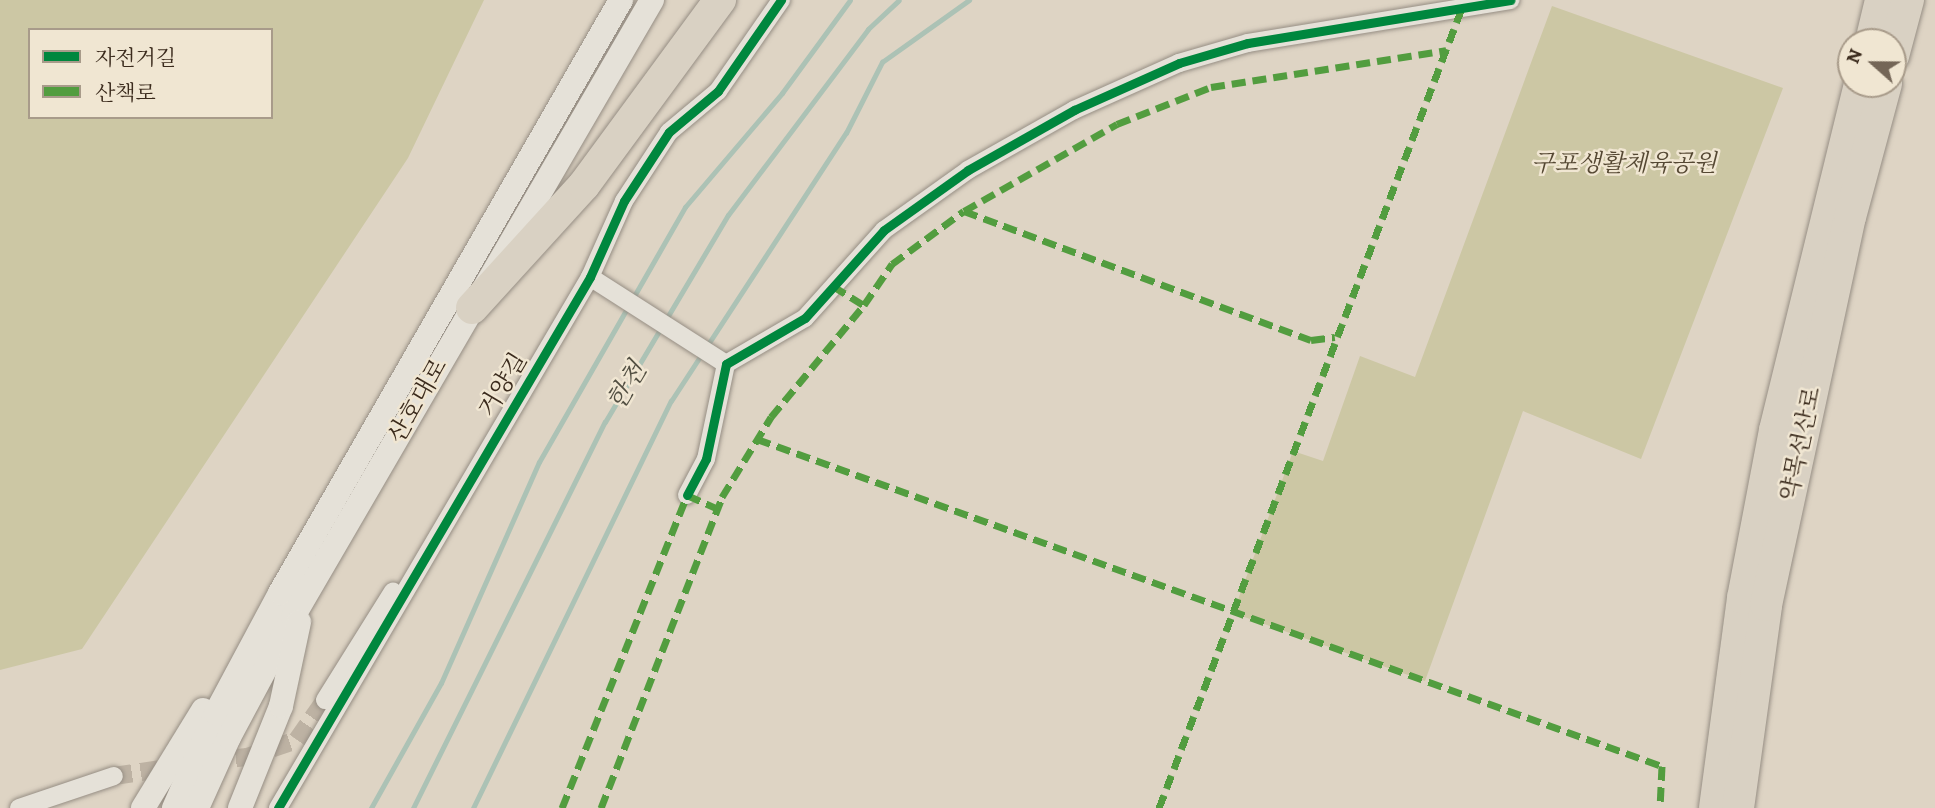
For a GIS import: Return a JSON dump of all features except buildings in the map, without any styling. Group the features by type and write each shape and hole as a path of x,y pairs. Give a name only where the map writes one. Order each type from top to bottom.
{"highway":[{"path":"472,308 584,185 690,45 719,0"},
{"path":"1855,28 1857,0"},
{"path":"1874,28 1881,0"},
{"path":"1900,28 1908,0"},
{"path":"1814,266 1845,98"},
{"name":"약목선산로","path":"1715,808 1743,598 1775,430 1856,98"},
{"name":"약목선산로","path":"1738,808 1766,605 1850,218 1881,98"},
{"path":"1747,808 1751,706"}],"street":[{"name":"산호대로","path":"174,808 257,636 621,0"},
{"name":"산호대로","path":"197,808 254,689 304,598 652,0"},
{"name":"거양길","path":"278,808 469,478 596,283 624,201 669,132 718,91 781,0"},
{"path":"721,361 805,318 894,222 968,170 1085,105 1179,63 1248,43 1510,0"},
{"path":"596,283 721,361"},
{"path":"687,495 706,459 721,361"},
{"path":"325,700 469,478"},
{"path":"240,808 281,706 304,598"},
{"path":"143,808 206,704 257,636"},
{"path":"19,808 114,776"}],"green space":[{"path":"0,0 484,0 408,158 82,649 0,670"},
{"name":"구포생활체육공원","path":"1552,6 1783,88 1641,459 1523,411 1425,681 1233,613 1293,451 1323,461 1360,356 1415,377"}],"waterway":[{"path":"371,808 441,683 539,462 685,207 782,93 850,0"},
{"name":"한천","path":"413,808 605,422 728,215 868,29 899,0"},
{"path":"473,808 671,401 846,133 882,62 969,0"}],"tunnel":[{"path":"209,761 247,757 297,740 325,700"},
{"path":"114,776 174,767"}],"marked path":[{"path":"1159,808 1462,8"},
{"path":"964,211 1117,124 1211,87 1446,50"},
{"path":"833,286 864,305 892,264 964,211 1311,340 1335,337"},
{"path":"601,808 722,497 771,417 864,305"},
{"path":"757,439 1662,766 1660,808"},
{"path":"562,808 687,495 718,509"}],"cycle path":[{"path":"278,808 590,277 624,201 669,132 718,91 781,0"},
{"path":"687,495 706,459 726,364 805,318 884,230 968,170 1074,110 1179,63 1248,43 1510,0"}]}
